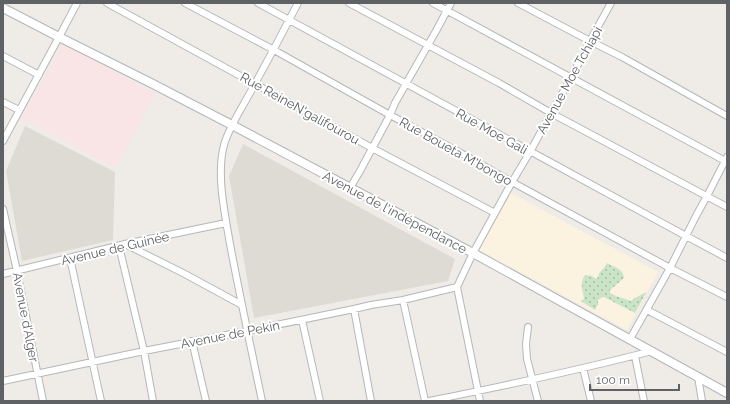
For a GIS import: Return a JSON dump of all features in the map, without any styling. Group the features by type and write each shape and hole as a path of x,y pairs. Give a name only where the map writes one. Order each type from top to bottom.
{"street":[{"path":"3,142 77,3"},
{"name":"Rue ReineN'galifourou","path":"107,3 372,148 495,213"},
{"name":"Rue Boueta M'bongo","path":"185,3 274,50 670,268 727,297"},
{"name":"Rue Moe Gali","path":"258,3 727,258"},
{"path":"262,401 226,223 221,165 224,145 232,125 274,50 298,3"},
{"path":"349,3 727,207"},
{"path":"433,3 726,160 670,268 630,340"},
{"path":"350,188 395,103 451,3"},
{"path":"518,3 622,57 727,116"},
{"name":"Avenue Moe Tchiapi","path":"457,287 472,253 530,152 611,3"},
{"path":"3,8 59,37"},
{"name":"Avenue de l'indépendance","path":"59,37 232,125 472,253 727,393"},
{"path":"3,56 38,75"},
{"path":"3,102 19,110"},
{"name":"Avenue d'Alger","path":"3,209 43,401"},
{"name":"Avenue de Guinée","path":"3,274 122,245 226,223"},
{"path":"122,245 183,273 242,305"},
{"path":"122,245 153,401"},
{"path":"70,258 101,401"},
{"path":"457,287 480,401"},
{"name":"Avenue de Pekin","path":"3,381 92,361 371,305 403,300 457,287"},
{"path":"403,300 425,401"},
{"path":"354,309 371,401"},
{"path":"647,310 727,352"},
{"path":"302,320 320,401"},
{"path":"528,327 526,352 538,401"},
{"path":"192,341 206,401"},
{"path":"429,401 583,368 652,351"},
{"path":"635,356 644,401"},
{"path":"583,368 590,401"},
{"path":"698,377 702,401"}],"shaded area":[{"path":"64,43 155,94 116,168 21,118"},
{"path":"25,126 115,172 113,240 22,261 6,171"},
{"path":"243,144 455,259 448,281 254,318 229,176"},
{"path":"511,193 658,272 627,330 479,250"}],"green space":[{"path":"607,263 620,270 624,278 610,290 610,293 631,301 634,298 646,293 635,313 604,297 598,300 595,310 581,301 584,299 582,284 585,275 592,276 596,279"}]}
